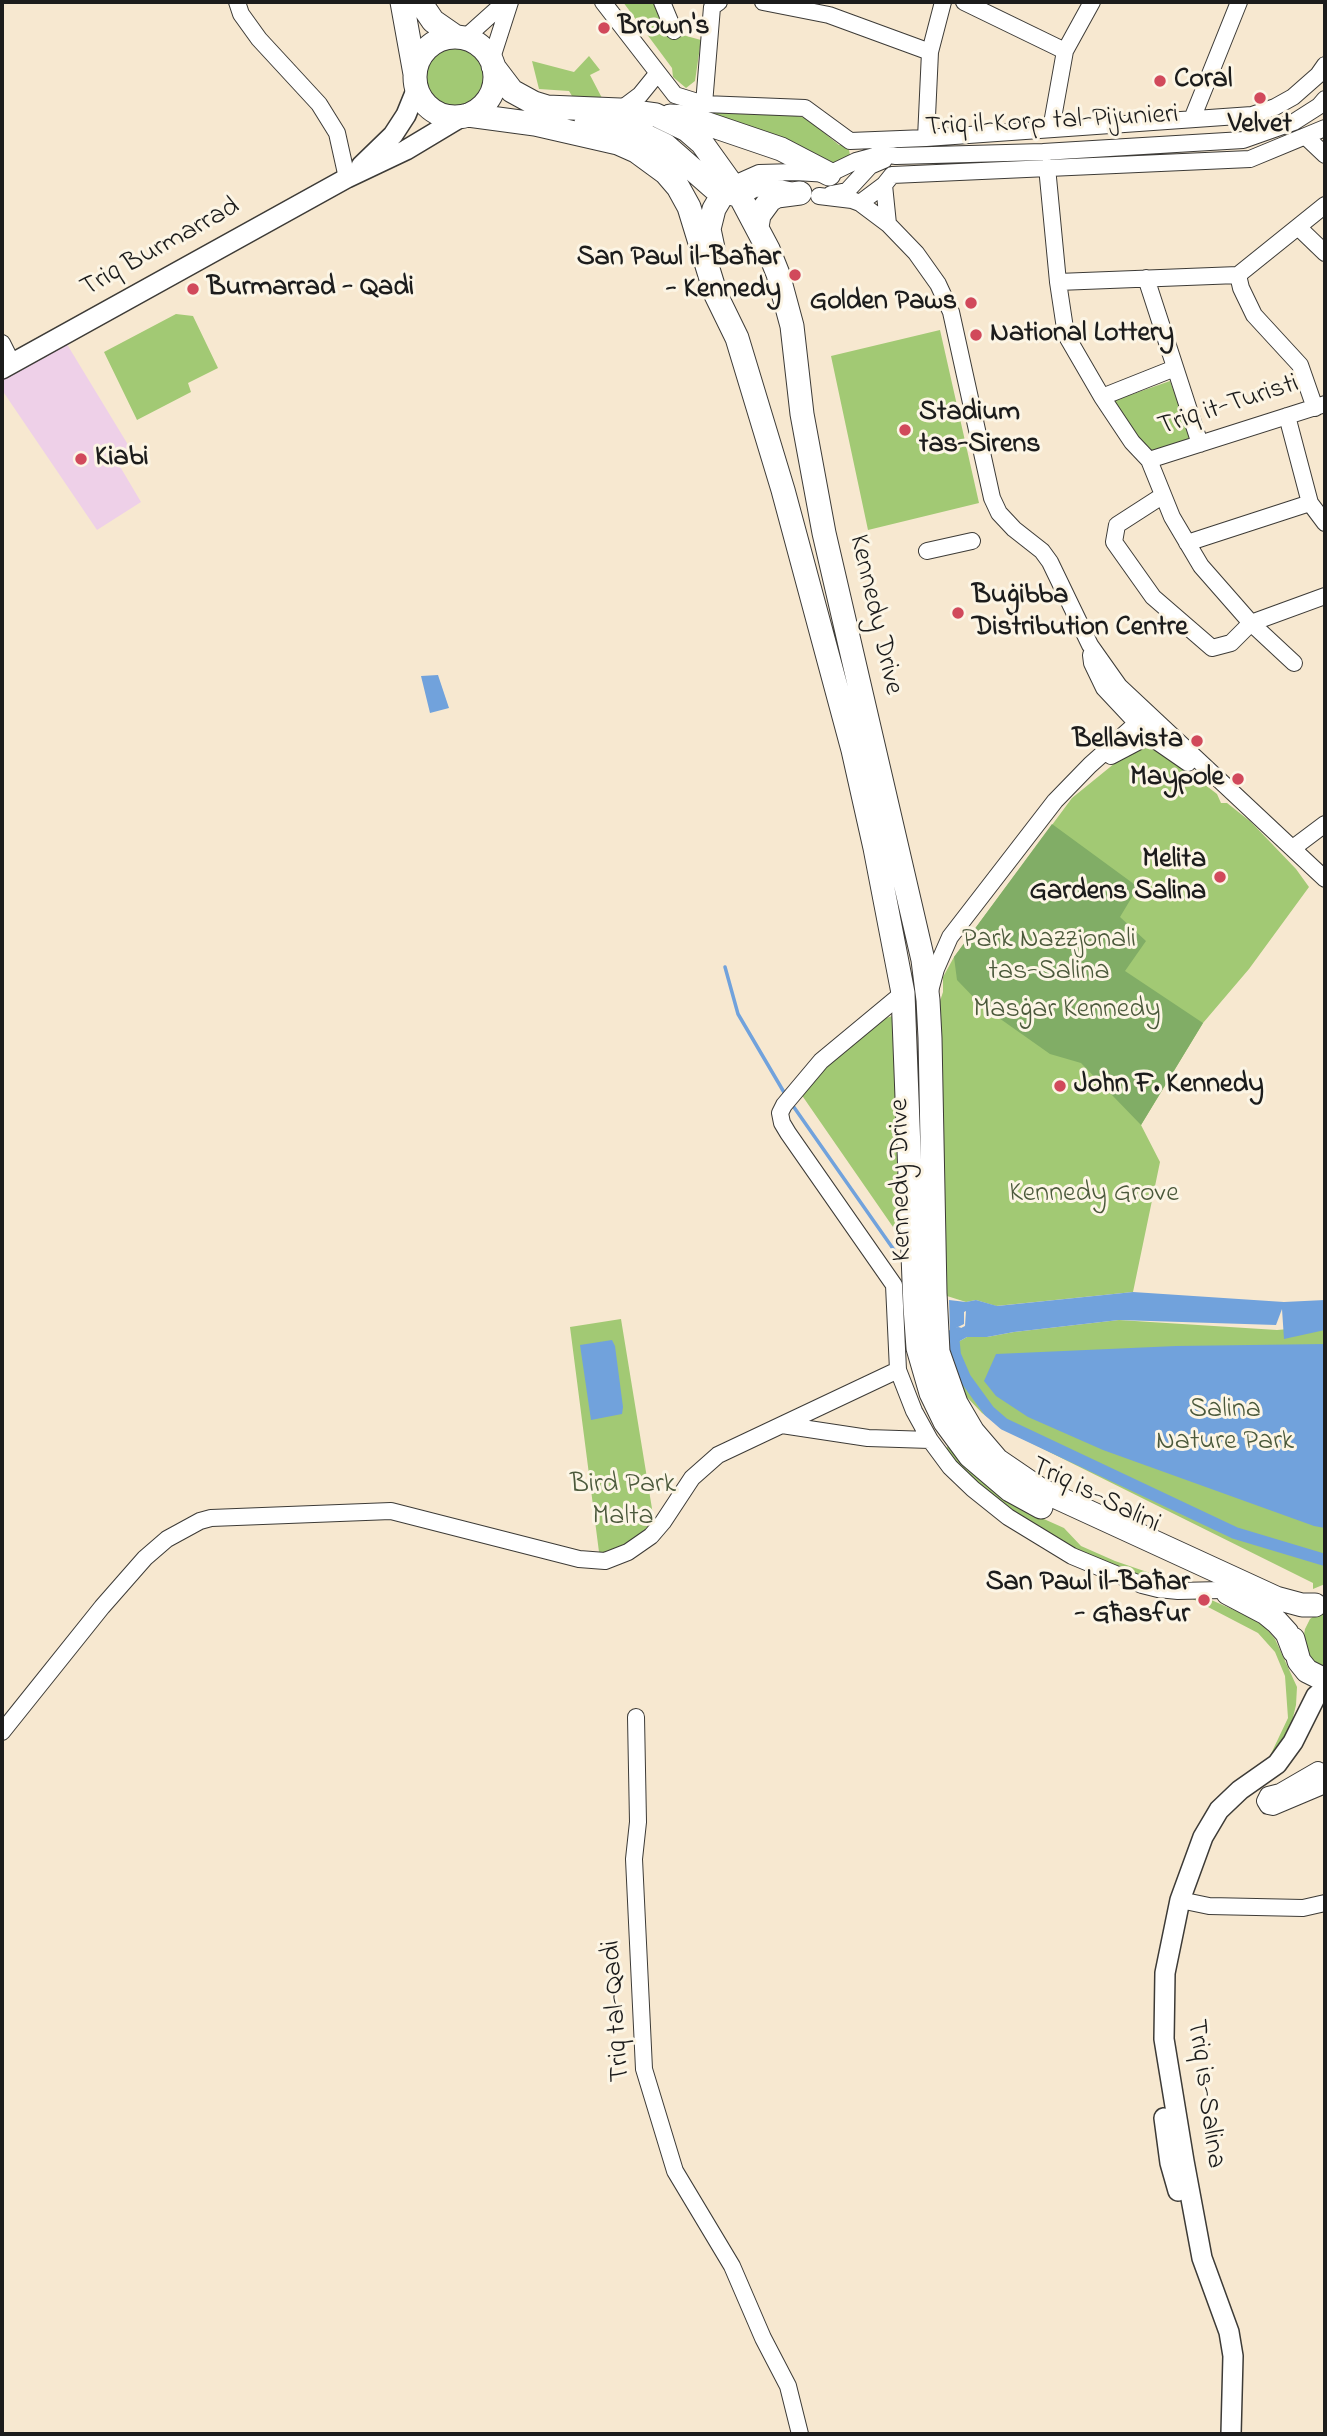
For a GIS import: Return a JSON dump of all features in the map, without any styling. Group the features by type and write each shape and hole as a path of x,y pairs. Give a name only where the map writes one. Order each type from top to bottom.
{"highway":[{"path":"402,2 416,81 429,107 439,113 464,116 481,107 489,99 495,77 492,63 482,48 433,21 419,2"},
{"path":"416,81 418,63 424,52 444,38 461,38"},
{"name":"Kennedy Drive","path":"492,63 512,90 534,103 547,107 620,110 656,116 687,130 702,143 757,227 778,274 792,326 802,414 824,533 918,935 928,1000 934,1293 928,1350"},
{"name":"Kennedy Drive","path":"464,116 535,124 618,143 636,150 666,173 690,207 716,295 737,338 783,490 853,751 875,848 903,993 915,1307 928,1350"},
{"path":"656,116 687,117 710,124 781,149 828,174"},
{"path":"535,124 614,125 636,131 666,145 714,188 732,191"},
{"path":"732,191 714,209 709,229 744,363"},
{"path":"757,227 759,215 770,200 777,196 809,194"},
{"name":"Triq is-Salini","path":"928,1350 931,1393 945,1422 970,1456 1010,1490 1259,1608 1278,1622 1287,1633 1296,1656"},
{"name":"Triq is-Salini","path":"928,1350 972,1432 997,1460 1017,1475 1041,1490 1276,1598 1302,1605 1320,1602"},
{"path":"1320,1602 1302,1612 1295,1624 1293,1638 1296,1656 1307,1671 1325,1680"}],"main road":[{"name":"Triq Burmarrad","path":"347,178 393,135 405,115 416,81"},
{"name":"Triq Burmarrad","path":"7,366 464,116"},
{"path":"1296,1656 1307,1694 1306,1718"},
{"name":"Triq is-Salina","path":"1231,2434 1233,2356 1229,2332 1189,2228 1170,2163 1161,2076 1166,2060 1163,2028 1165,1973 1180,1900 1203,1838 1219,1810 1240,1790 1277,1764 1293,1742 1316,1696 1325,1688"}],"street":[{"path":"237,2 241,14 253,31 318,104 337,133 347,178"},
{"path":"461,38 508,2"},
{"path":"492,63 508,2"},
{"path":"603,2 675,95 704,104 805,108 850,141 1252,115 1275,107 1293,96 1318,75 1325,65"},
{"path":"662,2 674,31"},
{"path":"763,2 830,15 930,52"},
{"path":"926,138 930,52 943,2"},
{"path":"964,2 1065,51"},
{"path":"1051,129 1065,51 1092,2"},
{"path":"1192,119 1238,2"},
{"path":"704,104 714,4"},
{"path":"620,110 640,95 657,74"},
{"name":"Triq il-Korp tal-Pijunieri","path":"828,174 882,154 896,156 1048,152 1243,140 1294,122 1325,99"},
{"path":"732,191 775,187 854,199 884,185 892,176 1250,159 1325,128"},
{"path":"1306,137 1325,155"},
{"name":"Triq il-Korp tal-Pijunieri","path":"854,199 861,174 870,166 896,156"},
{"path":"1047,167 1066,335 1102,397 1132,442 1149,460 1162,496 1201,566 1251,623 1294,663"},
{"path":"732,191 760,173 828,174 854,199 888,224 916,253 938,284 951,312 992,498 999,513 1051,562 1090,645 1149,727"},
{"path":"884,185 888,224"},
{"path":"1058,282 1238,275 1325,205"},
{"path":"1298,227 1325,253"},
{"path":"1238,275 1254,315 1300,365 1320,406"},
{"path":"1146,278 1200,444"},
{"path":"2,343 7,366"},
{"path":"1102,397 1175,368"},
{"name":"Triq it-Turisti","path":"1149,460 1320,406"},
{"path":"1287,416 1310,502 1324,521"},
{"path":"1162,496 1117,525 1114,542 1153,597 1212,648 1231,643 1251,623 1325,596"},
{"path":"1187,543 1310,502"},
{"path":"927,551 972,541"},
{"path":"1090,645 1092,663 1104,688 1230,792 1325,879"},
{"path":"928,1000 936,970 950,937 1055,801 1076,778 1149,727"},
{"path":"1293,848 1325,824"},
{"path":"918,935 939,942 950,937"},
{"path":"903,993 821,1061 780,1113 788,1133 894,1285 898,1370 914,1411 930,1440 957,1475 1008,1517 1072,1556 1158,1589 1222,1590"},
{"path":"2,1732 102,1607 145,1558 167,1539 200,1521 211,1518 391,1511 579,1559 605,1561 628,1552 651,1536 692,1478 718,1455 898,1370"},
{"path":"782,1425 868,1438 930,1440"},
{"name":"Triq tal-Qadi","path":"636,1717 638,1822 634,1859 644,2069 675,2171 732,2266 763,2338 788,2386 800,2434"},
{"path":"1325,1774 1318,1770 1280,1792 1268,1795 1265,1801 1268,1806 1273,1807 1325,1785"},
{"path":"1180,1900 1223,1907 1303,1908 1325,1903"}],"shaded area":[{"path":"65,341 130,448 115,458 141,502 97,530 2,390 2,378"}],"green space":[{"path":"623,2 656,2 679,34 701,40 695,81 686,88 673,77 672,68"},
{"path":"448,48 460,48 475,56 483,71 483,83 475,98 460,106 448,106 433,98 425,83 425,71 433,56"},
{"path":"589,56 600,70 590,75 602,98 572,96 569,91 539,89 532,61 574,72"},
{"path":"711,109 737,114 792,115 806,118 839,145 848,145 851,160 832,166 710,116"},
{"path":"176,314 193,316 218,368 188,383 191,392 137,420 104,352"},
{"name":"Stadium tas-Sirens","path":"940,330 979,503 868,530 831,356"},
{"path":"1170,381 1192,441 1156,452 1138,444 1110,402"},
{"name":"Masġar Kennedy","path":"1131,750 1160,750 1217,794 1221,803 1227,803 1251,822 1296,869 1309,887 1249,969 1203,1023 1141,1125 1160,1162 1133,1292 996,1306 947,1296 940,1001 943,977 954,957 1072,798"},
{"name":"Park Nazzjonali tas-Salina","path":"1052,824 1138,887 1120,917 1146,941 1125,971 1203,1023 1141,1125 1081,1063 1050,1054 982,1006 957,980 954,957"},
{"name":"Masġar Kennedy","path":"892,1016 902,1240 801,1094 824,1062 873,1023"},
{"name":"Bird Park Malta","path":"621,1319 655,1527 614,1554 599,1552 570,1327"},
{"name":"Salina Nature Park","path":"1119,1320 1277,1330 1325,1326 1325,1584 1313,1589 1313,1583 1005,1430 982,1413 963,1393 952,1369 951,1346 967,1337 987,1337"},
{"path":"948,1446 972,1473 994,1490 1026,1511 1064,1528 1081,1546 1179,1583 1150,1582 1081,1555 1018,1517 967,1481 943,1453"},
{"path":"1185,1595 1200,1595 1250,1617 1265,1627 1275,1639 1297,1687 1290,1730 1279,1749 1269,1758 1288,1718 1285,1676 1275,1652 1258,1633"},
{"path":"1325,1608 1325,1671 1310,1660 1303,1640 1310,1619"}],"water":[{"path":"438,675 449,708 430,713 421,676"},
{"path":"1133,1292 1284,1302 1325,1300 1325,1330 1284,1339 1282,1309 1276,1325 1119,1320 987,1337 967,1337 951,1346 951,1333 965,1326 966,1311 964,1324 950,1331 949,1300 976,1300 997,1306"},
{"path":"612,1340 615,1346 622,1414 591,1420 580,1345"},
{"name":"Salina Nature Park","path":"1325,1344 1325,1528 1103,1450 1028,1417 996,1396 984,1381 996,1354 1176,1346"}],"waterway":[{"path":"725,967 738,1014 785,1094"},
{"path":"791,1103 901,1260"},
{"path":"958,1333 953,1335 955,1355 965,1378 989,1411 1004,1424 1235,1533 1325,1560"}],"place":[{"name":"Brown's","path":"604,28"},
{"name":"Coral","path":"1160,81"},
{"name":"Velvet","path":"1260,98"},
{"name":"San Pawl il-Baħar - Kennedy","path":"795,275"},
{"name":"Burmarrad - Qadi","path":"193,289"},
{"name":"Golden Paws","path":"971,303"},
{"name":"National Lottery","path":"976,335"},
{"name":"Stadium tas-Sirens","path":"905,430"},
{"name":"Kiabi","path":"81,459"},
{"name":"Buġibba Distribution Centre","path":"958,613"},
{"name":"Bellavista","path":"1197,741"},
{"name":"Maypole","path":"1238,779"},
{"name":"Melita Gardens Salina","path":"1220,877"},
{"name":"John F. Kennedy","path":"1060,1086"},
{"name":"San Pawl il-Baħar - Għasfur","path":"1204,1600"}],"park label":[{"name":"Kennedy Grove","path":"1094,1195"}]}
